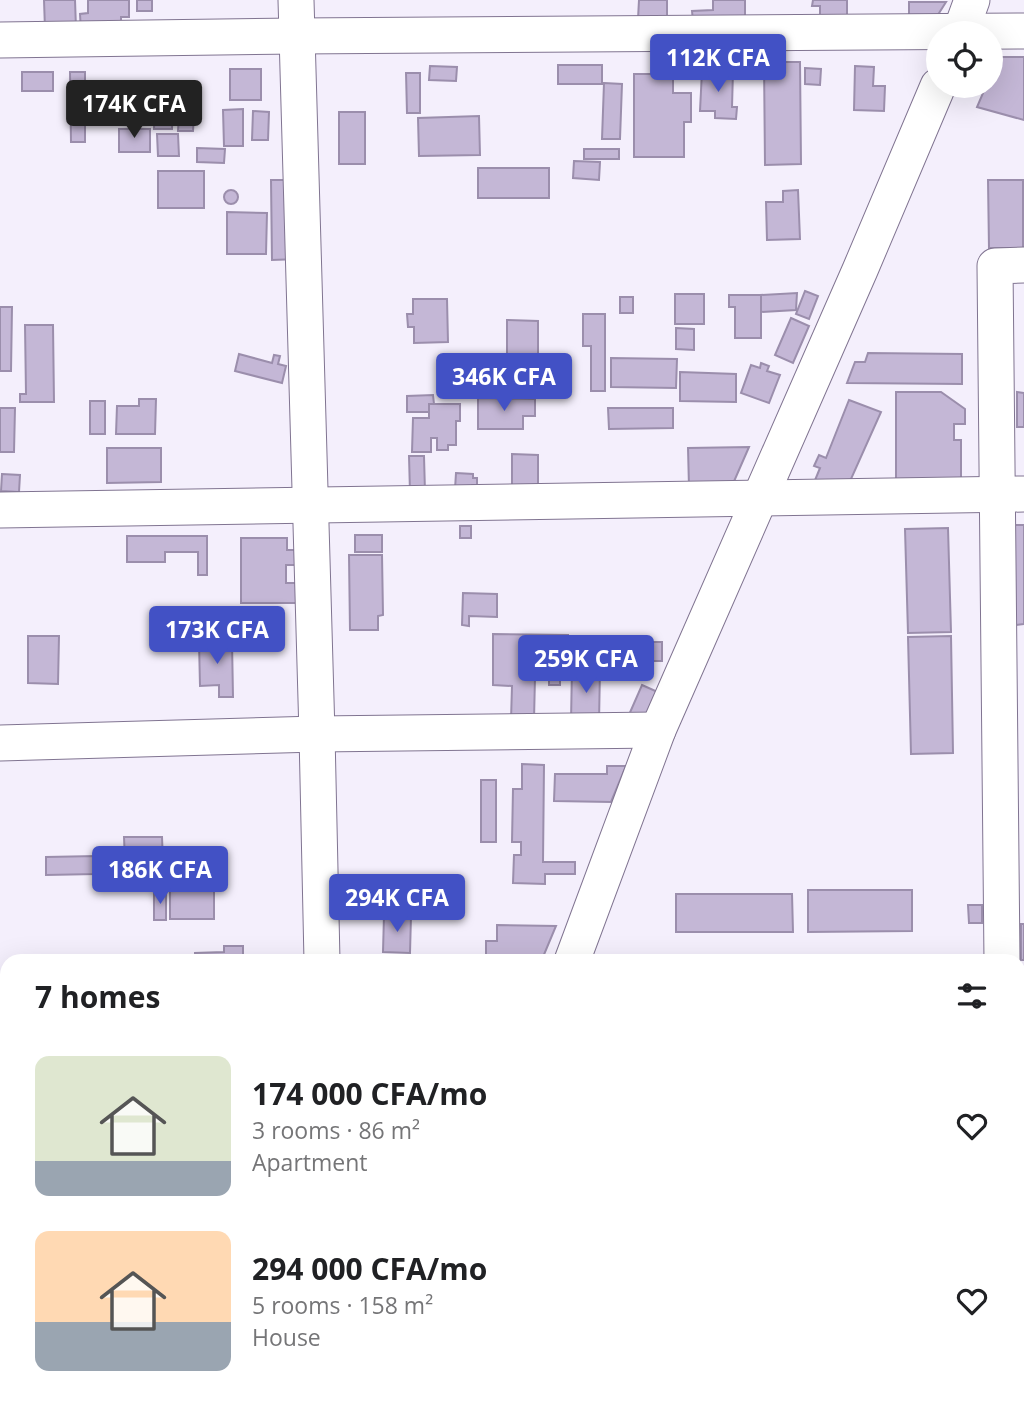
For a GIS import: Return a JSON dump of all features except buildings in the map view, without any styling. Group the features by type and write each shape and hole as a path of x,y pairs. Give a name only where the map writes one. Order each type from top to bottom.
{"street":[{"path":"296,0 322,954"},
{"path":"964,21 972,0"},
{"path":"1003,32 1024,31"},
{"path":"0,40 926,33"},
{"path":"575,954 658,730 933,98"},
{"path":"1002,954 1012,730 1011,494 995,266 1024,265"},
{"path":"0,510 1011,494"},
{"path":"0,743 317,734 658,730"}]}
